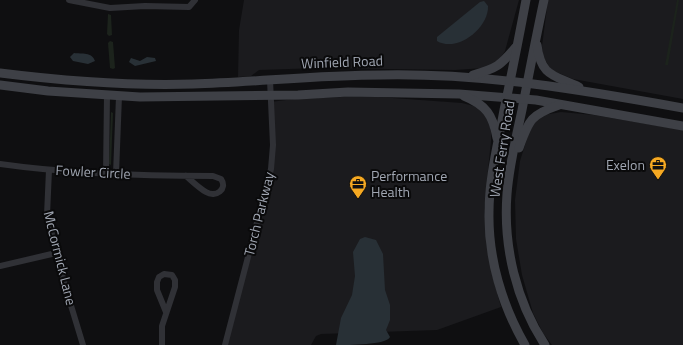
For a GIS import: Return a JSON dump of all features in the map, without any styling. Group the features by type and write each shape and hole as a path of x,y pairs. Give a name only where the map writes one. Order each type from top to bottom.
{"main road":[{"name":"West Ferry Road","path":"525,345 503,298 497,277 491,246 489,203 498,143 526,0"},
{"name":"West Ferry Road","path":"544,0 509,173 506,222 509,254 520,294 534,326 545,345"},
{"path":"536,39 539,59 547,72 590,92"},
{"path":"466,77 492,70 501,64 517,46"},
{"name":"Winfield Road","path":"0,73 74,81 133,84 192,84 382,75 466,77 527,82 683,108"},
{"path":"0,85 119,96 271,96 367,92 459,94 524,99 560,104 683,126"},
{"path":"459,94 481,106 491,115 498,143"},
{"path":"509,173 525,130 531,119 542,111 560,104"}],"street":[{"path":"69,0 117,8 145,6 184,7 192,5 195,0"},
{"name":"Torch Parkway","path":"225,345 271,169 273,145 270,80"},
{"path":"106,174 107,95"},
{"path":"116,174 119,96"},
{"name":"Fowler Circle","path":"0,164 49,170 106,174 217,176 222,181 222,189 217,194 209,194 186,176"},
{"name":"McCormick Lane","path":"49,170 47,215 56,253 83,345"},
{"path":"0,266 56,253"},
{"path":"162,345 161,329 175,287 175,280 172,275 164,274 159,277 156,286 166,312"}],"shaded area":[{"path":"244,0 519,0 505,51 497,63 484,68 455,70 319,68 259,70 251,76 238,77 239,30"},
{"path":"548,0 683,0 683,99 573,79 551,70 543,56 542,46"},
{"path":"677,0 679,0 668,65 665,65"},
{"path":"484,1 488,6 487,14 478,30 462,41 454,44 445,44 437,41 437,37 480,2"},
{"path":"108,14 111,15 112,35 109,36 107,34"},
{"path":"110,41 113,42 115,68 113,69 110,68 108,43"},
{"path":"74,53 92,56 95,61 88,64 73,61 70,57"},
{"path":"147,57 155,58 156,61 135,66 129,62 131,58 140,61"},
{"path":"365,96 462,103 478,107 487,115 491,131 491,141 484,208 487,246 493,278 501,307 437,330 321,334 316,336 311,345 224,345 271,159 270,102 294,99"},
{"path":"111,112 113,113 111,165 109,164"},
{"path":"561,112 594,115 683,130 683,345 552,345 543,333 533,313 522,275 516,239 515,200 520,161 531,126 538,116"},
{"path":"365,237 376,240 383,254 385,290 390,305 390,320 386,330 390,337 382,342 358,345 336,345 341,318 352,295 355,276 353,252 360,239"}],"place":[{"name":"Exelon","path":"658,180"},
{"name":"Performance Health","path":"358,199"}]}
